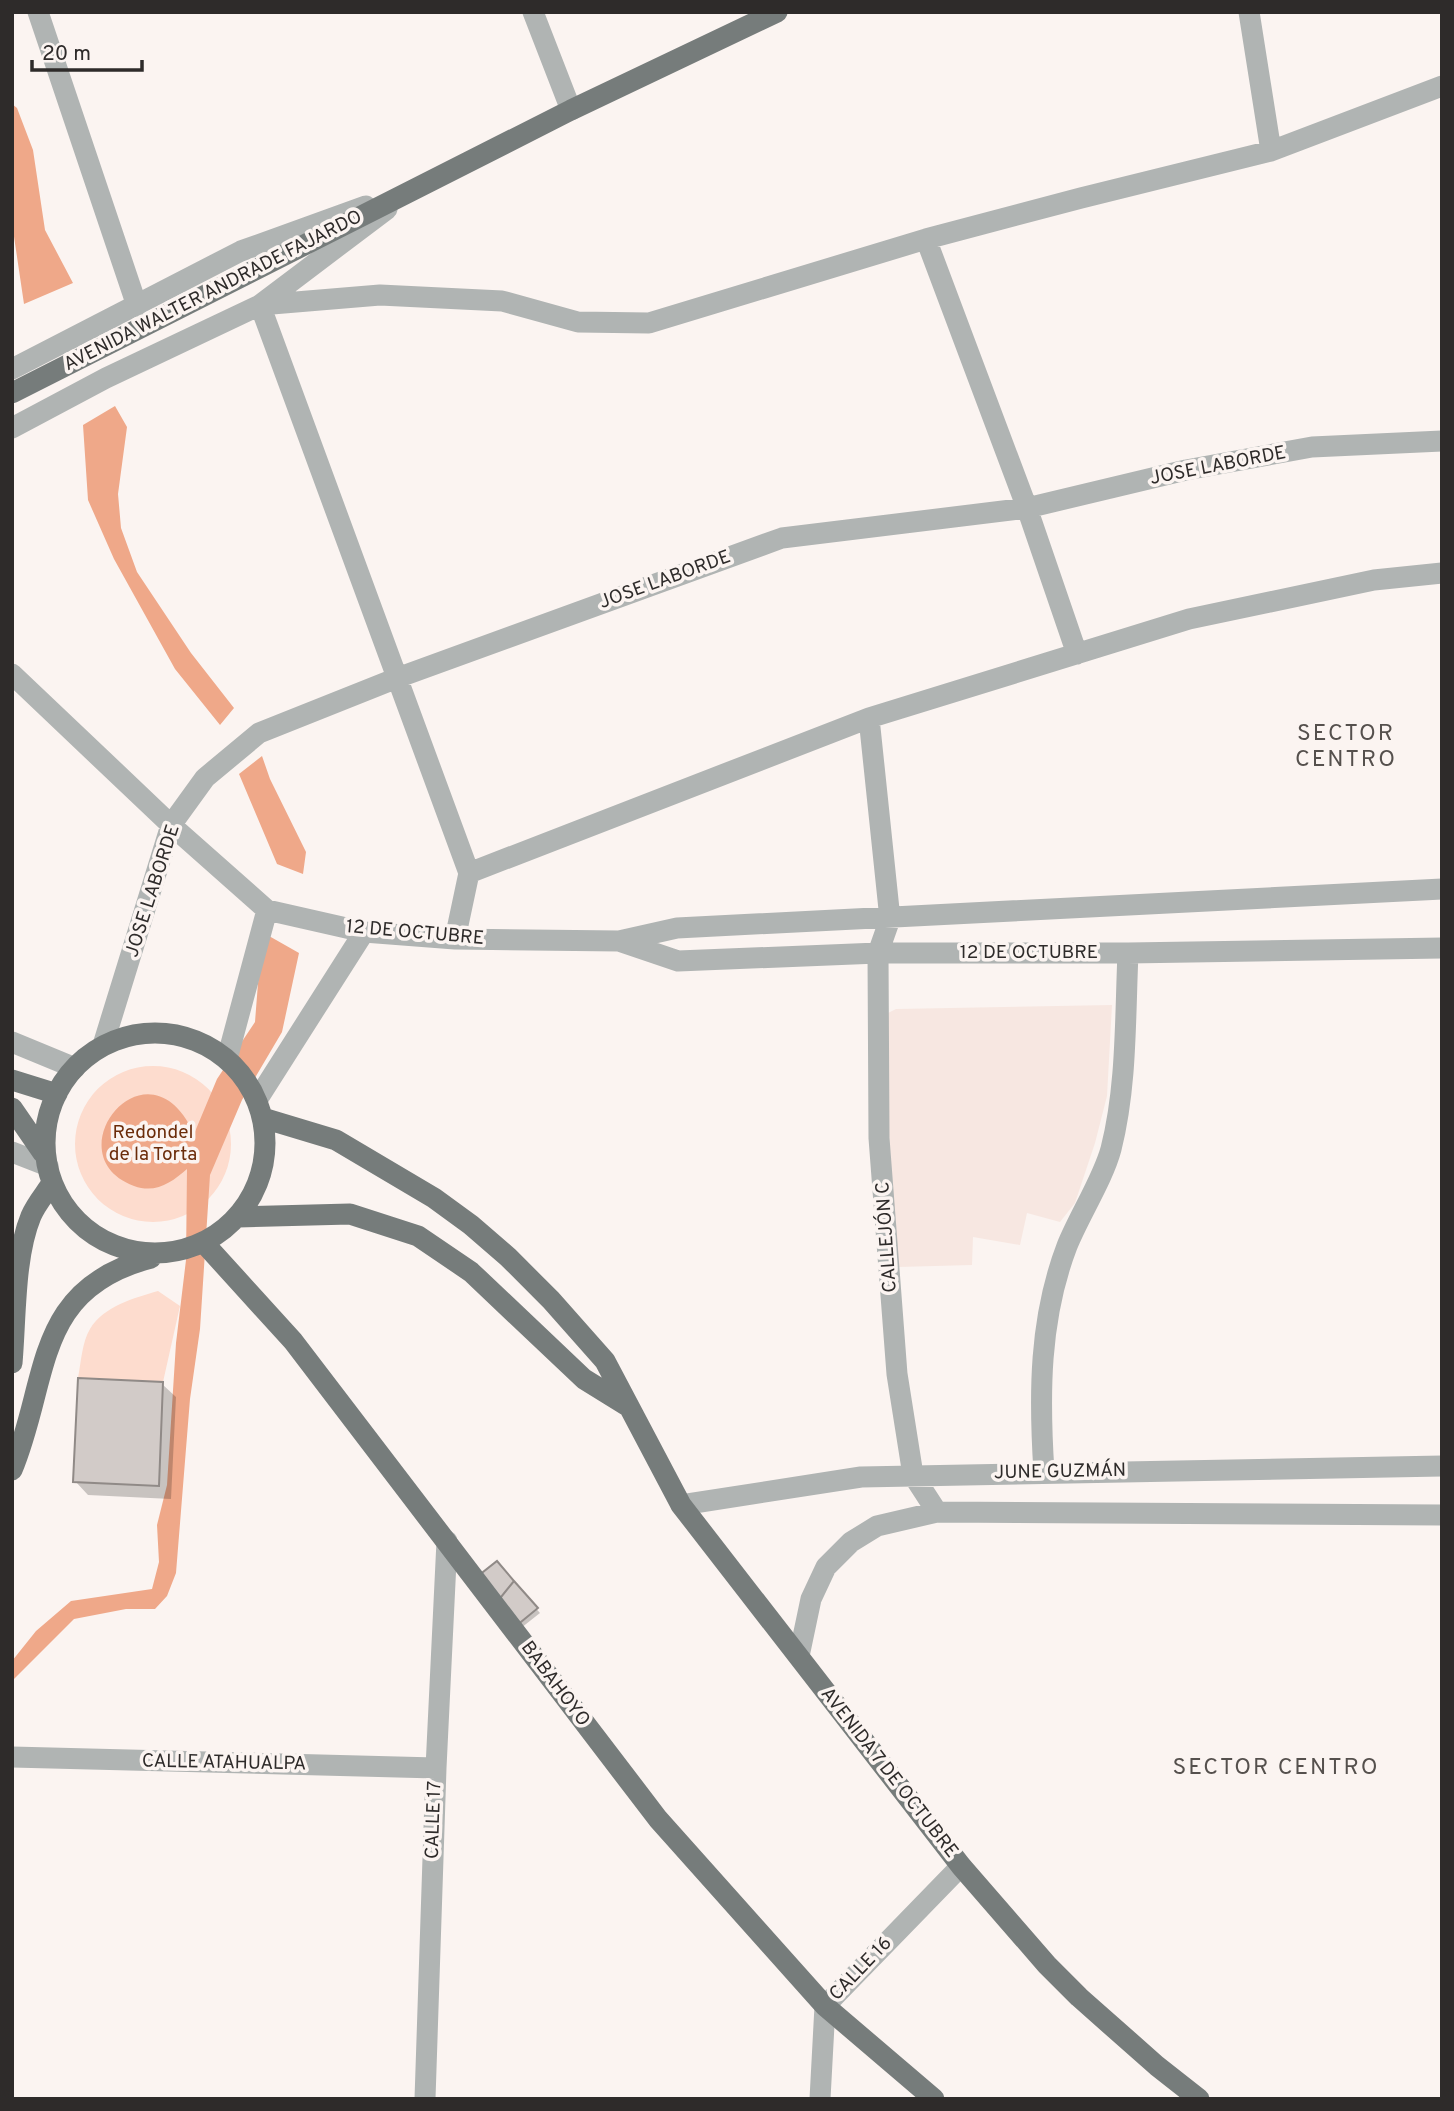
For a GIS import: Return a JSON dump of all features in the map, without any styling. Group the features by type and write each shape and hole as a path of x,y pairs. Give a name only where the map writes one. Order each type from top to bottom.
{"main road":[{"name":"AVENIDA WALTER ANDRADE FAJARDO","path":"12,393 571,110 777,12"},
{"path":"12,1363 23,1241 48,1167 46,1124 57,1094 75,1068 103,1045 137,1034 169,1033 200,1042 227,1059 248,1083 260,1109 265,1153 257,1187 238,1217 222,1232 204,1243 124,1265 97,1281 75,1301 55,1328 37,1377 21,1448 12,1470"},
{"path":"12,1080 57,1094"},
{"path":"12,1108 48,1167 71,1214 98,1238 131,1252 167,1254"},
{"name":"AVENIDA 7 DE OCTUBRE","path":"260,1109 336,1140 435,1198 471,1225 525,1274 605,1361 681,1505 961,1866 1047,1965 1079,1997 1199,2099"},
{"path":"238,1217 350,1214 418,1236 471,1272 584,1379 628,1406"},
{"name":"BABAHOYO","path":"204,1243 293,1341 658,1819 825,2006 934,2099"}],"street":[{"path":"38,12 137,306"},
{"path":"533,12 571,110"},
{"path":"1249,12 1271,152"},
{"path":"455,939 469,873 260,305 380,295 502,301 578,322 649,323 926,239 1271,152 1442,86"},
{"name":"AVENIDA WALTER ANDRADE FAJARDO","path":"12,369 241,250 414,189"},
{"name":"AVENIDA WALTER ANDRADE FAJARDO","path":"12,428 106,378 260,305 414,189"},
{"path":"926,239 1027,508 1077,654"},
{"name":"JOSE LABORDE","path":"103,1045 171,825 205,778 259,733 397,678 782,538 1027,508 1186,470 1312,447 1442,441"},
{"path":"469,873 869,718 1189,619 1374,579 1442,573"},
{"name":"12 DE OCTUBRE","path":"12,674 171,825 267,910 365,933 455,939 619,941 677,928 1442,890"},
{"path":"869,718 890,919"},
{"path":"227,1059 267,910"},
{"name":"CALLEJÓN C","path":"890,919 878,953 879,1138 897,1374 913,1475 937,1512"},
{"path":"260,1109 365,933"},
{"name":"12 DE OCTUBRE","path":"619,941 678,961 878,953 1128,953 1442,948"},
{"path":"1044,1472 1040,1409 1044,1336 1055,1280 1111,1151 1122,1084 1128,953"},
{"path":"12,1042 75,1068"},
{"path":"12,1152 48,1167"},
{"name":"JUNE GUZMÁN","path":"681,1505 861,1477 1442,1466"},
{"name":"JUNE GUZMÁN","path":"799,1656 811,1599 826,1567 851,1542 877,1526 937,1512 1442,1516"},
{"name":"CALLE 17","path":"425,2099 447,1541"},
{"name":"CALLE ATAHUALPA","path":"12,1758 436,1768"},
{"name":"CALLE 16","path":"820,2099 825,2006 961,1866"}],"shaded area":[{"path":"12,104 17,108 33,150 45,230 73,283 24,304 12,223"},
{"path":"115,406 127,427 118,494 121,528 137,572 191,653 234,708 220,725 175,669 114,559 88,500 83,425"},
{"path":"262,756 270,779 306,852 303,874 277,864 239,774"},
{"path":"262,932 299,953 282,1032 242,1100 210,1175 200,1329 190,1399 176,1573 167,1596 155,1609 126,1609 74,1619 12,1681 12,1661 36,1631 71,1601 152,1589 159,1562 157,1525 167,1485 176,1343 186,1260 187,1169 156,1188 134,1186 111,1171 102,1150 104,1129 116,1110 133,1097 154,1095 175,1106 194,1134 217,1079 255,1022"},
{"path":"1112,1005 1107,1096 1075,1203 1060,1222 1027,1213 1020,1245 973,1237 972,1265 898,1267 888,1121 888,1013 896,1009"}],"green space":[{"name":"Redondel de la Torta","path":"153,1066 183,1072 208,1089 225,1114 231,1144 225,1174 208,1199 183,1216 153,1222 123,1216 98,1199 81,1174 75,1144 81,1114 98,1089 123,1072"},
{"path":"158,1291 180,1306 163,1382 78,1378 85,1340 96,1321 120,1304"}],"building":[{"path":"78,1378 163,1382 159,1486 73,1482"},
{"path":"497,1561 514,1581 497,1602 478,1576"},
{"path":"514,1581 538,1608 516,1626 497,1602"}],"district":[{"name":"SECTOR CENTRO","path":"1346,747"},
{"name":"SECTOR CENTRO","path":"1276,1768"}]}
